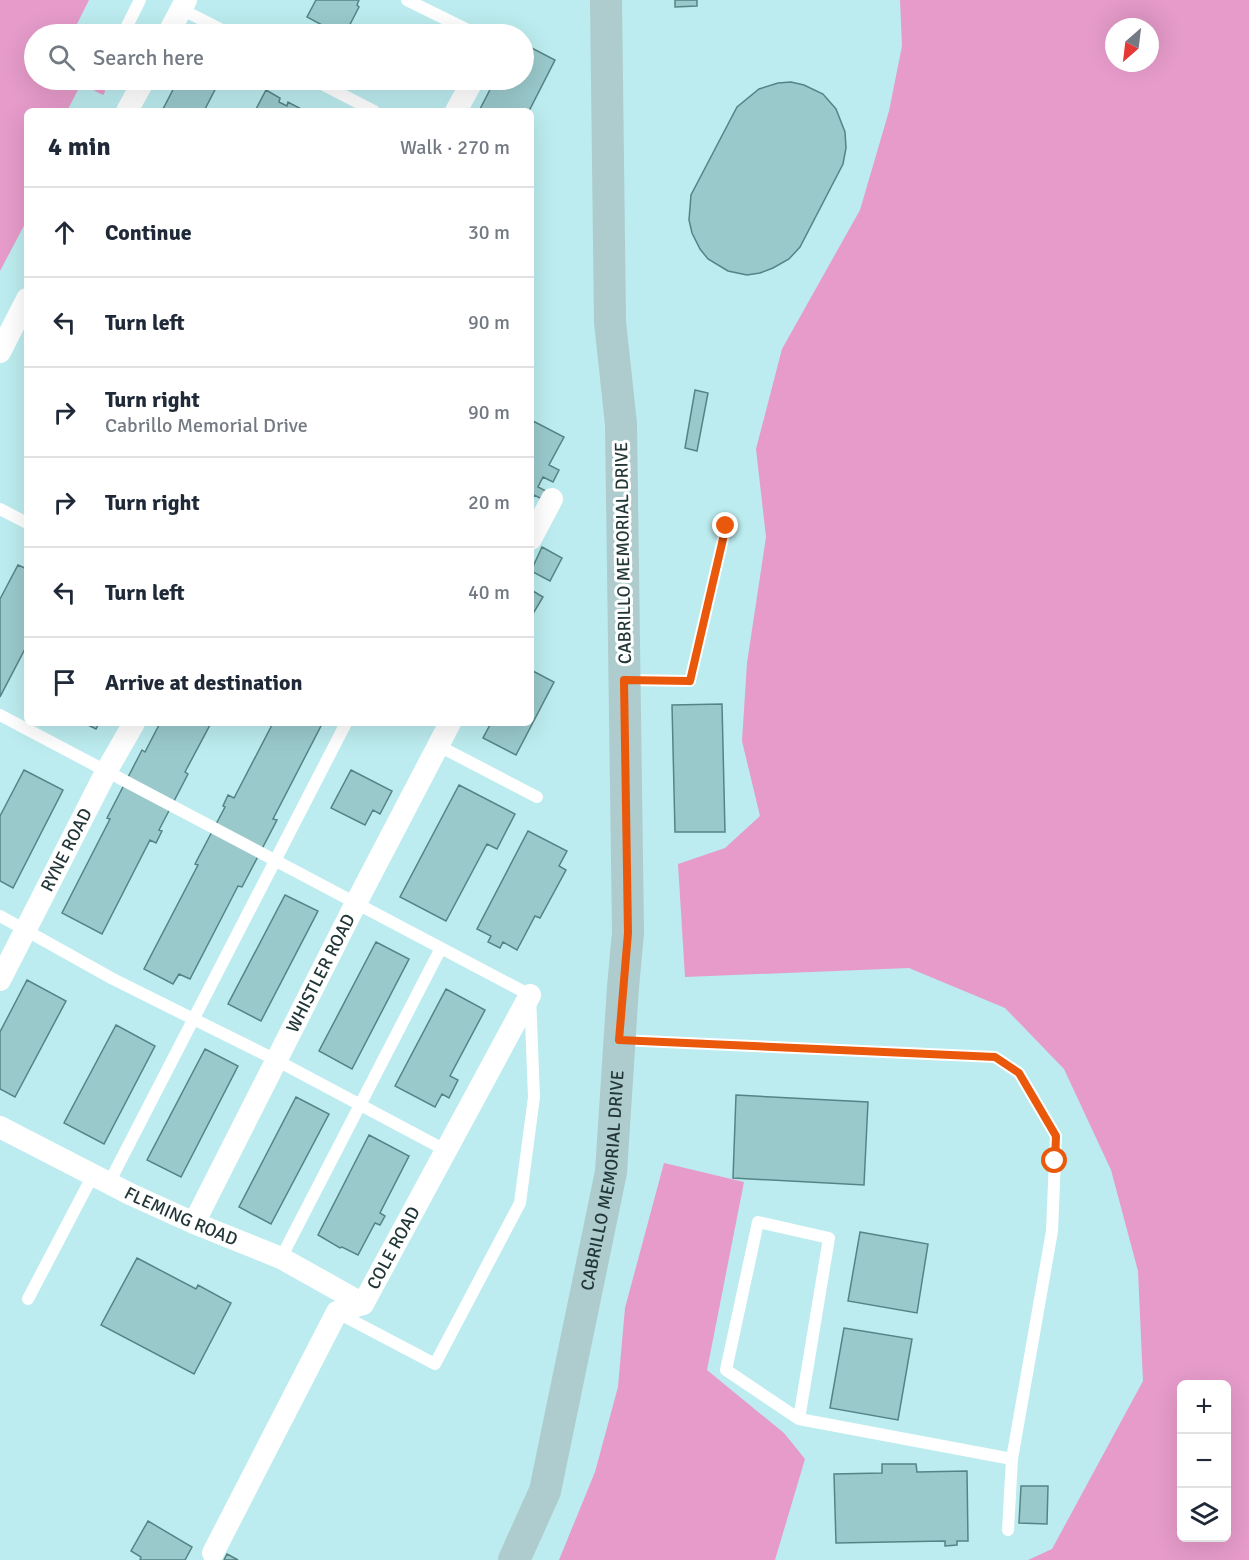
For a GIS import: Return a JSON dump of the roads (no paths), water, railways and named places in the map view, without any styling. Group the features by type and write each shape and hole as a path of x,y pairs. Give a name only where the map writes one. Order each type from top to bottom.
{"main road":[{"name":"CABRILLO MEMORIAL DRIVE","path":"514,1560 545,1491 608,1183 628,933 621,424 610,322 606,0"}],"street":[{"path":"173,24 183,4"},
{"path":"129,108 139,90"},
{"path":"458,108 468,90"},
{"path":"0,352 21,326"},
{"path":"534,532 552,499"},
{"name":"RYNE ROAD","path":"0,980 107,770 132,726"},
{"name":"WHISTLER ROAD","path":"194,1223 449,726"},
{"name":"COLE ROAD","path":"337,1312 363,1304 530,995"},
{"name":"FLEMING ROAD","path":"0,1127 101,1179 194,1223 281,1258 363,1304"},
{"path":"213,1553 337,1312"}],"lane":[{"path":"128,24 141,0"},
{"path":"407,0 456,24"},
{"path":"183,4 214,24"},
{"path":"333,90 368,108"},
{"path":"0,509 24,521"},
{"path":"624,680 690,681 726,526"},
{"path":"0,715 530,995 534,1097 520,1203 435,1364 337,1312"},
{"path":"28,1299 101,1179 194,1017 344,726"},
{"path":"439,746 537,797"},
{"path":"0,916 113,979 194,1017 447,1151"},
{"path":"281,1258 441,948"},
{"path":"619,1040 995,1057 1019,1073 1056,1136 1056,1144 1052,1231 1012,1458 1008,1530"},
{"path":"799,1419 829,1238 758,1222 726,1370 799,1419 1012,1458"}]}
